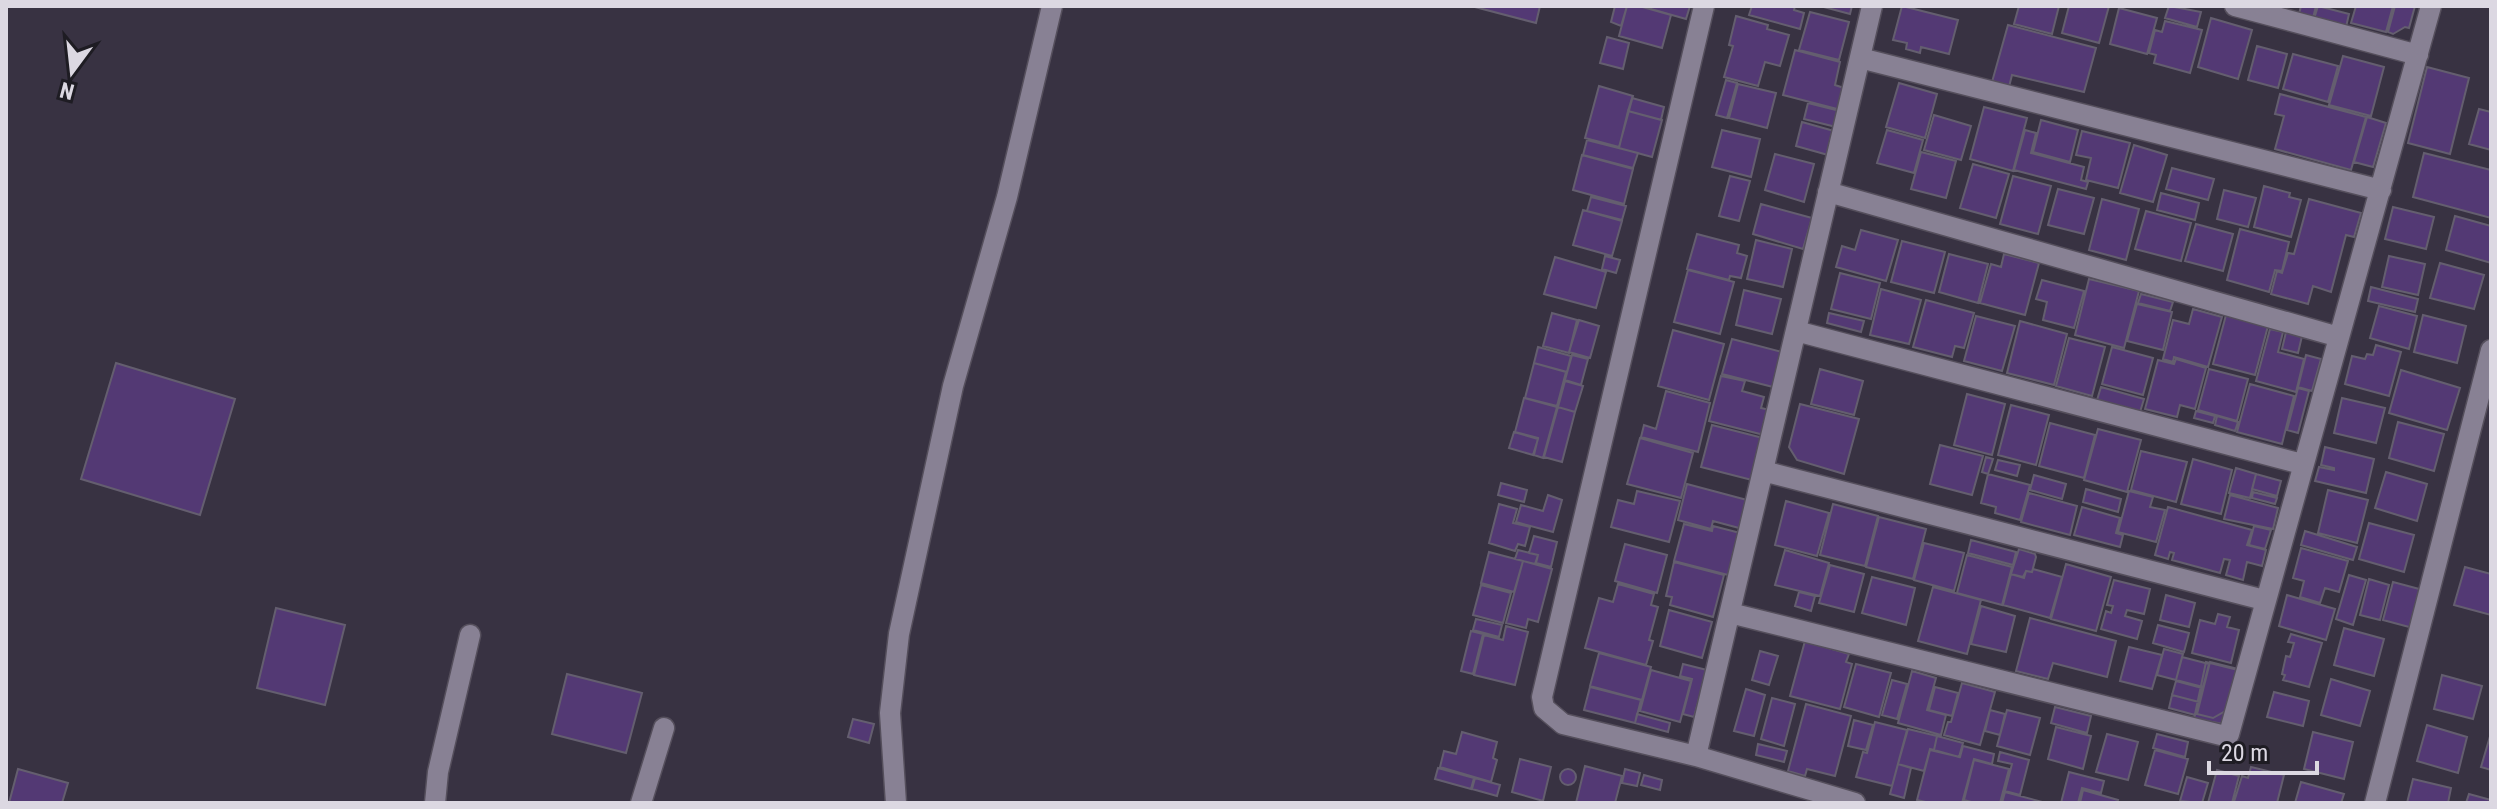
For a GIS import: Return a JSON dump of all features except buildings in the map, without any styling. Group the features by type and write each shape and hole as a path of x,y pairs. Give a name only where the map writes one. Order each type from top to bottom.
{"street":[{"path":"896,803 890,713 899,634 953,386 1007,197 1052,6"},
{"path":"1704,6 1542,697 1544,708 1563,724 1696,756 1855,803"},
{"path":"1696,756 1872,6"},
{"path":"2235,6 2418,55"},
{"path":"1730,613 2225,736 2231,731 2264,600 2431,6"},
{"path":"1860,58 2381,190"},
{"path":"1828,192 2339,337"},
{"path":"1796,331 2302,464"},
{"path":"2375,803 2491,350"},
{"path":"1763,471 2264,600"},
{"path":"435,803 438,772 470,635"},
{"path":"641,803 664,728"}]}
